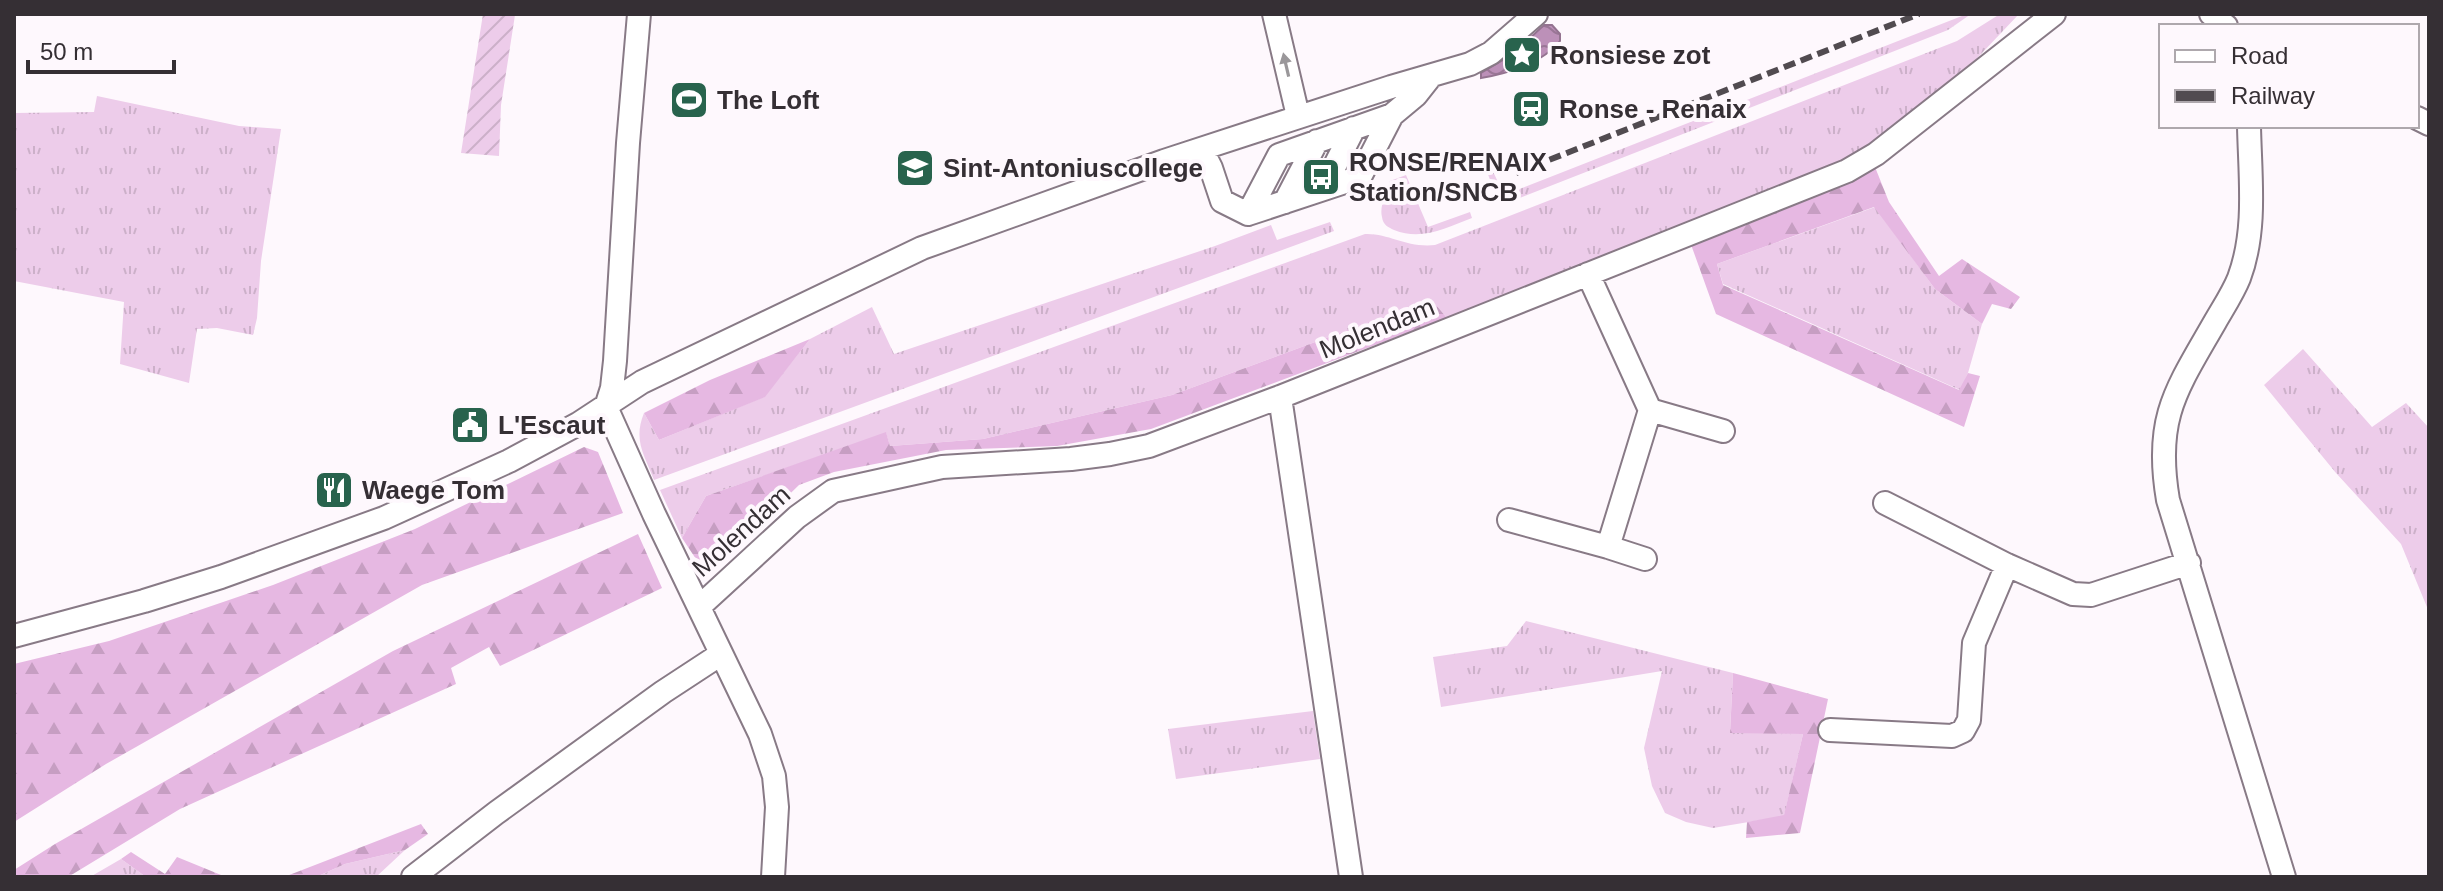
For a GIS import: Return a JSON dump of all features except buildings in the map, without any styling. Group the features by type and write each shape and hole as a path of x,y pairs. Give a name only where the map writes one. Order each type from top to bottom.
{"street":[{"path":"639,14 615,361 606,407 760,734 774,776 777,807 773,877"},
{"path":"1274,14 1298,116"},
{"path":"1504,14 1513,36"},
{"path":"14,636 221,577 384,518 509,461 606,407 642,382 922,248 1021,210 1298,116 1470,64 1491,53 1536,14"},
{"name":"Molendam","path":"699,607 785,527 833,491 942,467 1110,454 1149,446 1280,397 1857,166 2054,14"},
{"path":"1295,198 1345,132 1416,95 1431,76"},
{"path":"2249,128 2252,221 2247,251 2238,281 2174,394 2167,418 2163,472 2168,500 2284,877"},
{"path":"1295,198 1345,132"},
{"path":"1295,198 1345,132"},
{"path":"1202,150 1222,201 1295,198"},
{"path":"1588,274 1650,410 1608,547"},
{"path":"1280,397 1351,877"},
{"path":"1650,410 1723,431"},
{"path":"1885,503 2007,565 2073,594 2091,595 2189,563"},
{"path":"1509,520 1645,559"},
{"path":"1830,730 1952,736 1963,731 1969,720 1974,643 2007,565"},
{"path":"413,877 484,821 721,654"}],"green space":[{"path":"483,14 515,15 501,105 499,156 461,153"},
{"path":"1971,14 1948,30 1507,203 1498,202 1485,166 1490,165 1504,195"},
{"path":"2000,14 2019,14 1964,72 1862,154 1447,318 1431,299 1172,395 983,439 890,446 886,433 706,496 682,538 660,490 1365,234 1435,245 1957,41"},
{"path":"97,96 239,126 281,129 253,335 217,328 197,329 189,383 120,364 124,302 14,281 14,113 94,112"},
{"path":"1875,167 1889,202 1939,276 1962,259 2020,297 2011,309 1992,304 1982,324 1935,289 1874,207 1717,264 1723,285 1959,390 1968,373 1980,376 1964,427 1716,314 1689,239"},
{"path":"1406,175 1428,227 1470,212 1472,218 1424,234 1404,233 1388,227 1383,220 1382,208 1390,181"},
{"path":"1875,207 1935,289 1982,324 1960,390 1723,284 1717,264"},
{"path":"1330,222 1334,231 654,480 644,454 640,431 644,413 659,440 764,397 810,339 872,307 894,354 1271,225 1277,240"},
{"path":"1431,299 1447,318 1151,429 1057,446 946,450 834,472 799,485 713,563 696,559 682,538 706,496 886,432 890,446 983,439 1172,395"},
{"path":"810,339 765,397 659,440 644,413 710,380"},
{"path":"2303,349 2372,427 2406,403 2429,428 2429,612 2401,544 2336,473 2264,385"},
{"path":"584,447 598,452 623,513 422,585 106,764 14,822 14,664 109,641 273,585 415,529"},
{"path":"638,534 662,588 500,666 489,647 451,668 456,684 180,809 68,877 14,877 14,870 55,844 393,651"},
{"path":"1526,621 1733,673 1730,732 1803,734 1784,816 1713,828 1665,813 1652,786 1644,748 1662,671 1441,707 1433,657 1507,646"},
{"path":"1733,673 1828,699 1800,833 1746,838 1747,822 1784,815 1803,734 1730,733"},
{"path":"1313,711 1320,759 1176,779 1168,729"},
{"path":"421,824 428,834 405,850 345,864 316,877 284,877"},
{"path":"405,850 376,877 316,877 345,864"},
{"path":"131,852 165,874 177,857 226,877 146,877 121,859"},
{"path":"121,859 146,877 90,877"}],"water":[{"path":"1544,25 1552,25 1560,34 1560,41 1545,55 1524,66 1481,78 1481,73 1513,54"}],"railway":[{"path":"1516,173 1919,14"}],"place":[{"name":"Ronsiese zot","path":"1522,55"},
{"name":"The Loft","path":"689,100"},
{"name":"Ronse - Renaix","path":"1531,109"},
{"name":"Sint-Antoniuscollege","path":"915,168"},
{"name":"RONSE/RENAIX Station/SNCB","path":"1321,177"},
{"name":"L'Escaut","path":"470,425"},
{"name":"Waege Tom","path":"334,490"}]}
